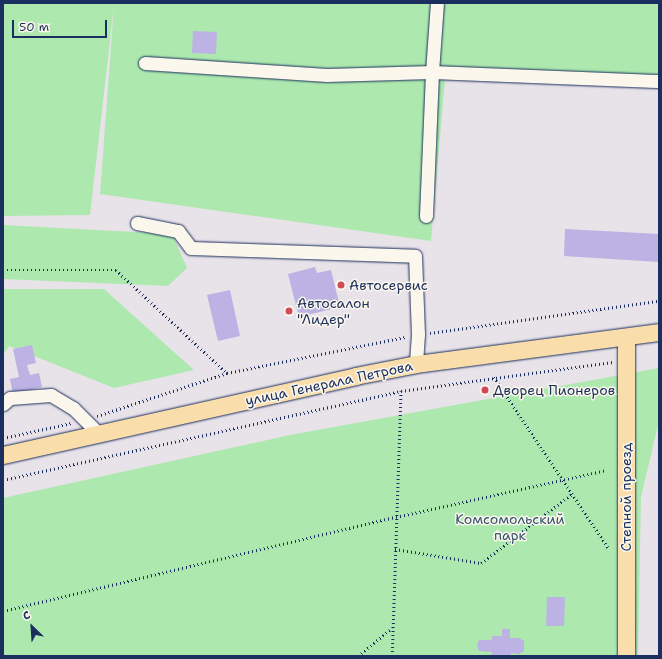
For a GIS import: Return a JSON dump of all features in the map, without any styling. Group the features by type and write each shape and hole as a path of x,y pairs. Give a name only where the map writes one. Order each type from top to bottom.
{"main road":[{"name":"улица Генерала Петрова","path":"3,456 347,378 416,364 659,332"},
{"name":"Степной проезд","path":"626,337 626,656"}],"lane":[{"path":"426,216 432,72 437,3"},
{"path":"146,63 327,75 432,72 659,81"},
{"path":"136,223 178,231 191,248 415,256 418,334 416,364"},
{"path":"3,404 10,398 49,395 73,408 99,434"}],"path":[{"path":"3,270 116,270 227,373"},
{"path":"3,438 84,420 227,373 418,334 659,301"},
{"path":"3,480 401,391 626,360"},
{"path":"494,377 609,549"},
{"path":"392,656 401,391"},
{"path":"3,611 396,517 606,470"},
{"path":"395,549 481,563 572,494"},
{"path":"358,656 392,628"}],"green space":[{"path":"3,3 659,3 659,85 445,79 431,241 100,194 114,6 90,215 3,216"},
{"path":"3,225 172,234 187,268 168,286 3,279"},
{"path":"3,289 104,289 194,370 114,388 9,346 3,355"},
{"name":"Комсомольский парк","path":"659,368 659,421 641,497 638,656 3,656 3,498 290,435"}],"building":[{"path":"193,31 217,32 216,54 192,53"},
{"path":"565,229 659,234 659,262 564,256"},
{"path":"315,267 317,273 331,270 340,307 299,317 288,274"},
{"path":"230,290 240,336 218,341 207,295"},
{"path":"32,345 36,363 27,365 30,375 39,373 42,387 13,394 10,379 19,377 13,349"},
{"path":"547,597 565,597 564,626 546,626"},
{"path":"502,629 510,629 510,638 519,638 524,641 524,651 519,654 511,653 511,656 498,656 491,655 492,652 479,651 477,645 479,640 492,640 492,636 502,636"}],"place":[{"name":"Автосервис","path":"341,285"},
{"name":"Автосалон \"Лидер\"","path":"289,311"},
{"name":"Дворец Пионеров","path":"485,390"}]}
